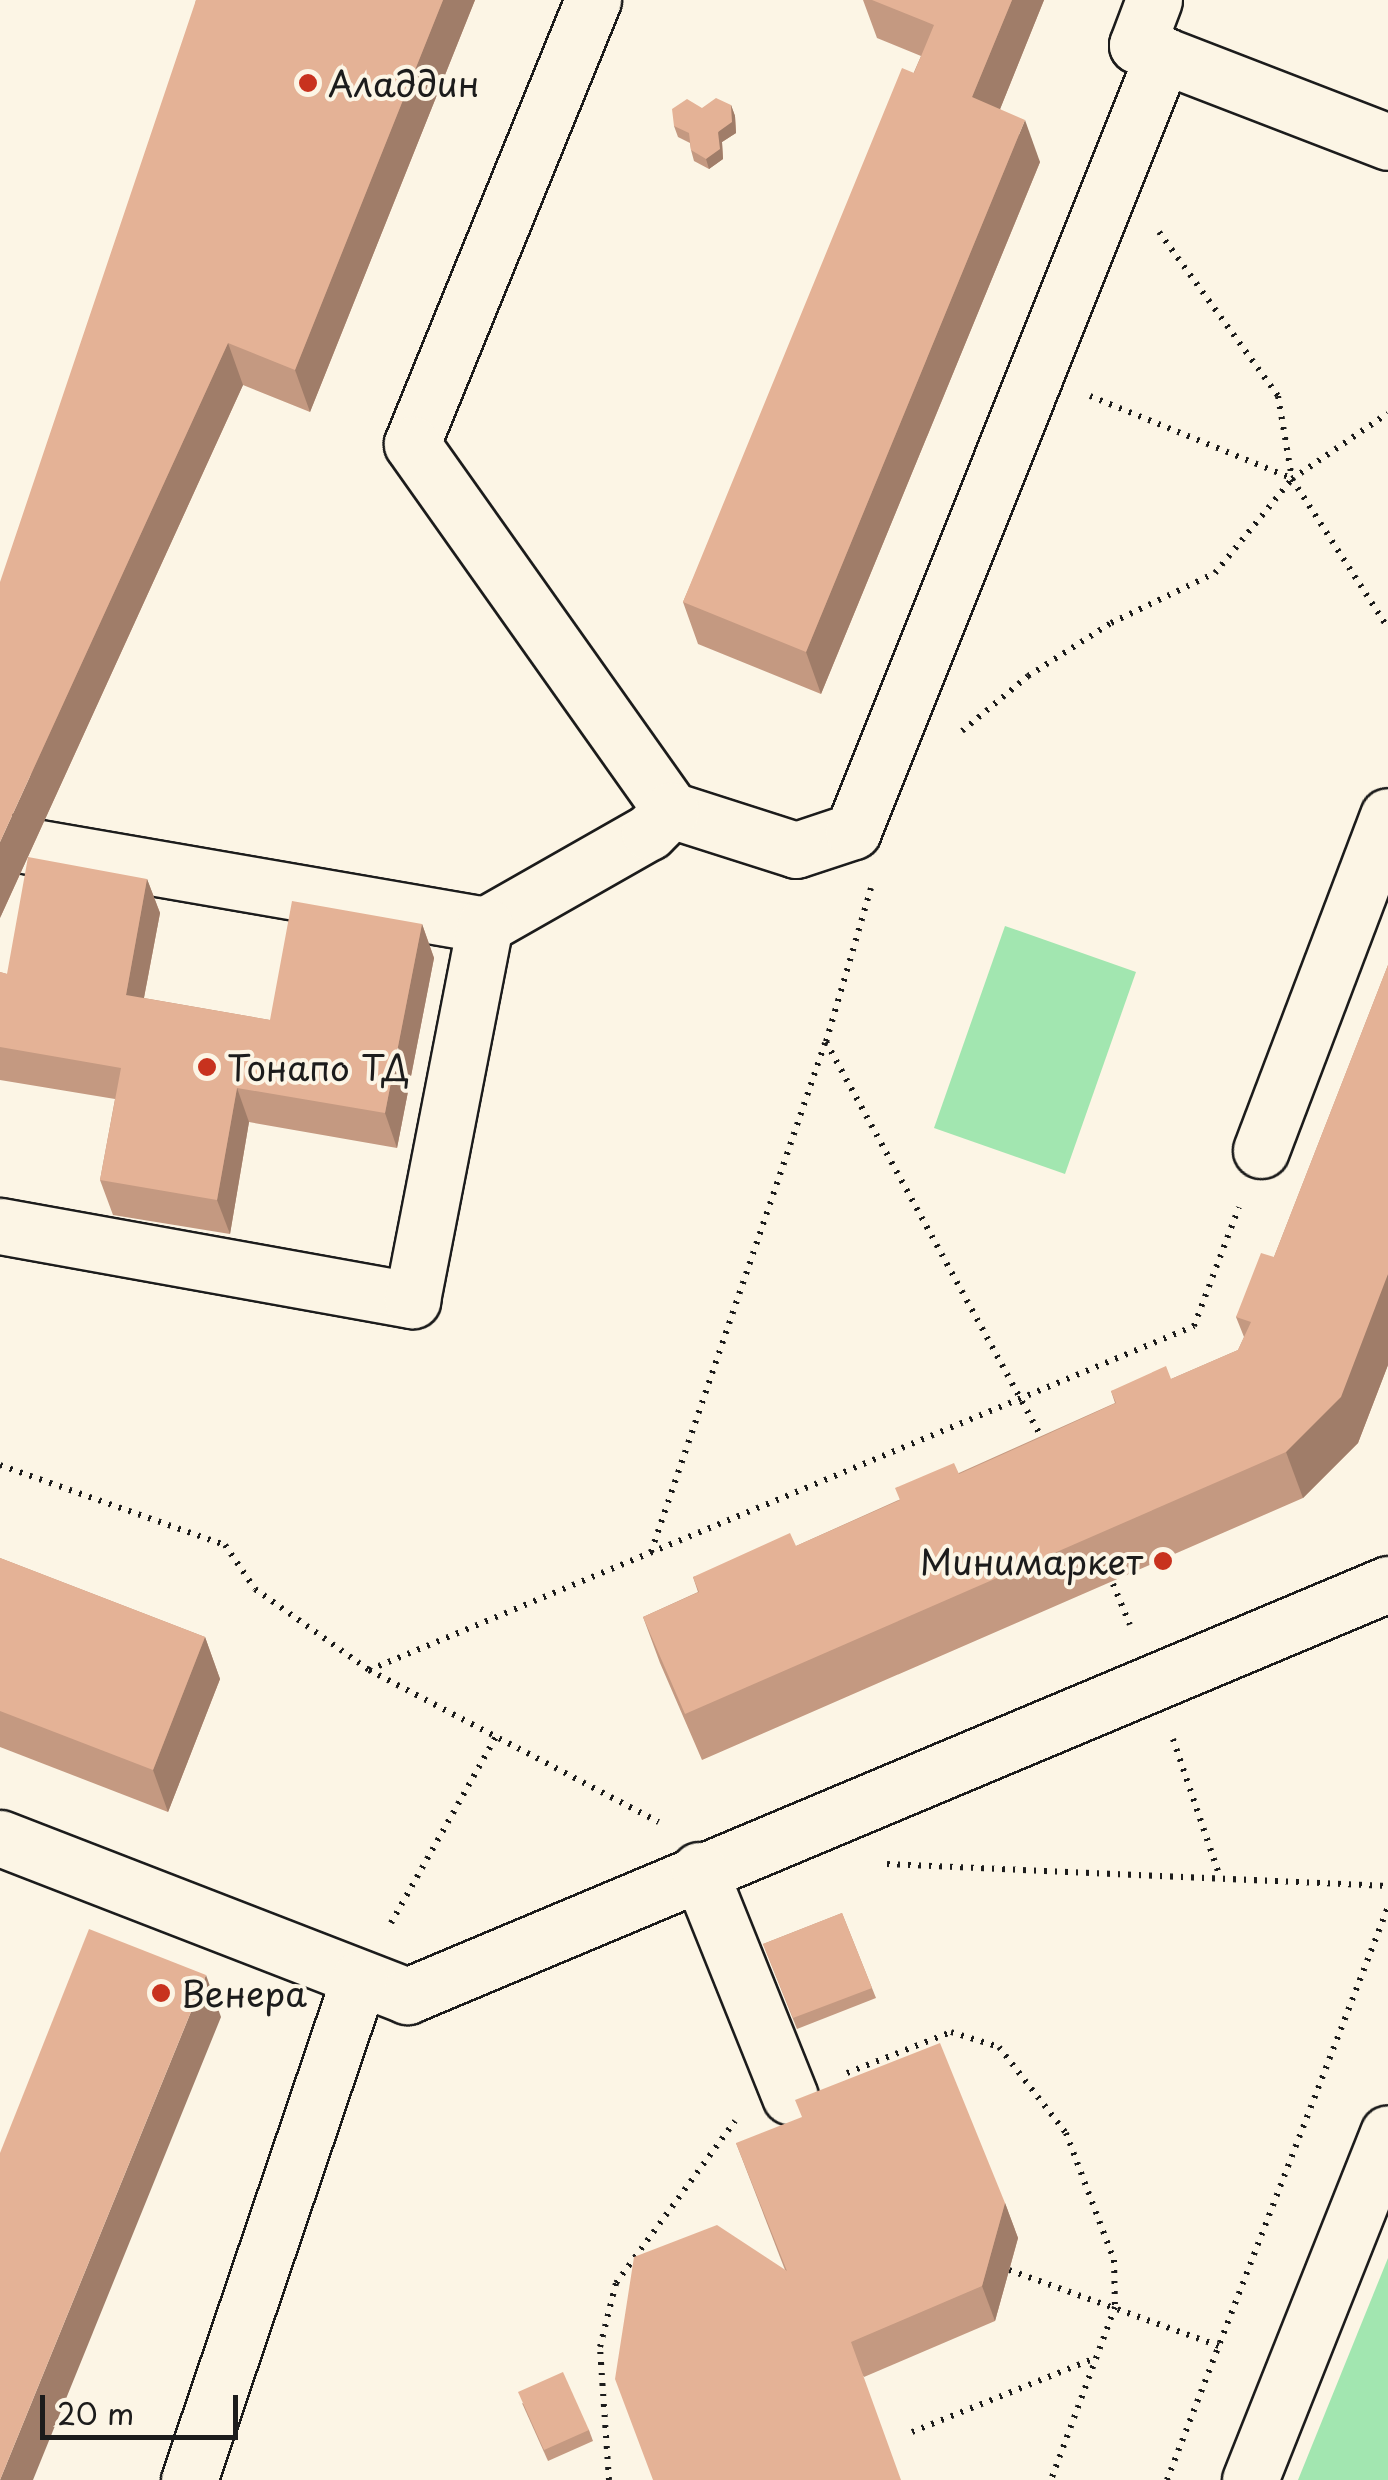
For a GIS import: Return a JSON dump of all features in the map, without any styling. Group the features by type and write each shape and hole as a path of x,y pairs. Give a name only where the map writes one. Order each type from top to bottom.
{"street":[{"path":"592,0 412,444 671,810 796,850 852,831 1163,55"},
{"path":"1154,0 1137,45 1388,142"},
{"path":"0,841 484,925 649,832 671,810"},
{"path":"1262,1150 1388,816"},
{"path":"0,1226 412,1300 484,925"},
{"path":"0,1838 407,1996 713,1864 1388,1584"},
{"path":"713,1864 790,2096"},
{"path":"189,2480 359,1978"},
{"path":"1250,2480 1388,2133"}],"path":[{"path":"1110,188 1162,234 1278,396 1292,479 1388,628"},
{"path":"1036,374 1292,479"},
{"path":"877,771 907,767 1061,654 1216,574 1292,479 1388,413"},
{"path":"651,1552 826,1042 874,877"},
{"path":"826,1042 1047,1448"},
{"path":"369,1670 1194,1326 1262,1150"},
{"path":"0,1465 225,1545 255,1589 369,1670 496,1737 713,1864"},
{"path":"359,1978 496,1737"},
{"path":"884,1864 1388,1886"},
{"path":"1169,2480 1388,1907"},
{"path":"609,2480 600,2347 616,2283 739,2116 952,2032 999,2047 1066,2133 1114,2260 1115,2307 1051,2480"},
{"path":"1009,2270 1220,2346"},
{"path":"912,2432 1096,2358"}],"green space":[{"path":"1005,926 1136,972 1065,1174 934,1128"},
{"path":"1388,2258 1388,2480 1298,2480"}],"building":[{"path":"196,0 443,0 295,370 228,343 0,842 0,582"},
{"path":"872,0 1012,0 972,97 1025,120 806,652 683,602 902,68 914,73 934,25"},
{"path":"716,98 731,105 732,122 718,132 720,149 706,159 691,150 689,133 674,126 672,109 687,99 702,108"},
{"name":"Тонапо ТД","path":"28,857 147,879 126,995 270,1020 292,901 422,924 385,1113 237,1088 217,1200 100,1180 121,1068 0,1047 0,972 7,974"},
{"path":"1388,965 1388,1274 1341,1397 1286,1452 685,1714 643,1617 699,1592 693,1577 790,1533 796,1546 900,1500 895,1488 954,1463 959,1474 1116,1403 1111,1391 1166,1366 1171,1379 1238,1350 1251,1322 1236,1317 1261,1253 1274,1257"},
{"path":"0,1558 205,1637 153,1770 0,1711"},
{"path":"842,1913 872,1988 793,2018 763,1944"},
{"path":"89,1929 206,1975 0,2480 0,2153"},
{"path":"940,2043 1005,2203 982,2286 851,2342 901,2480 653,2480 615,2379 634,2257 717,2225 787,2271 736,2143 802,2117 795,2100"},
{"path":"563,2372 589,2430 544,2450 518,2392"}],"place":[{"name":"Аладдин","path":"308,83"},
{"name":"Тонапо ТД","path":"207,1067"},
{"name":"Минимаркет","path":"1163,1561"},
{"name":"Венера","path":"161,1993"}]}
